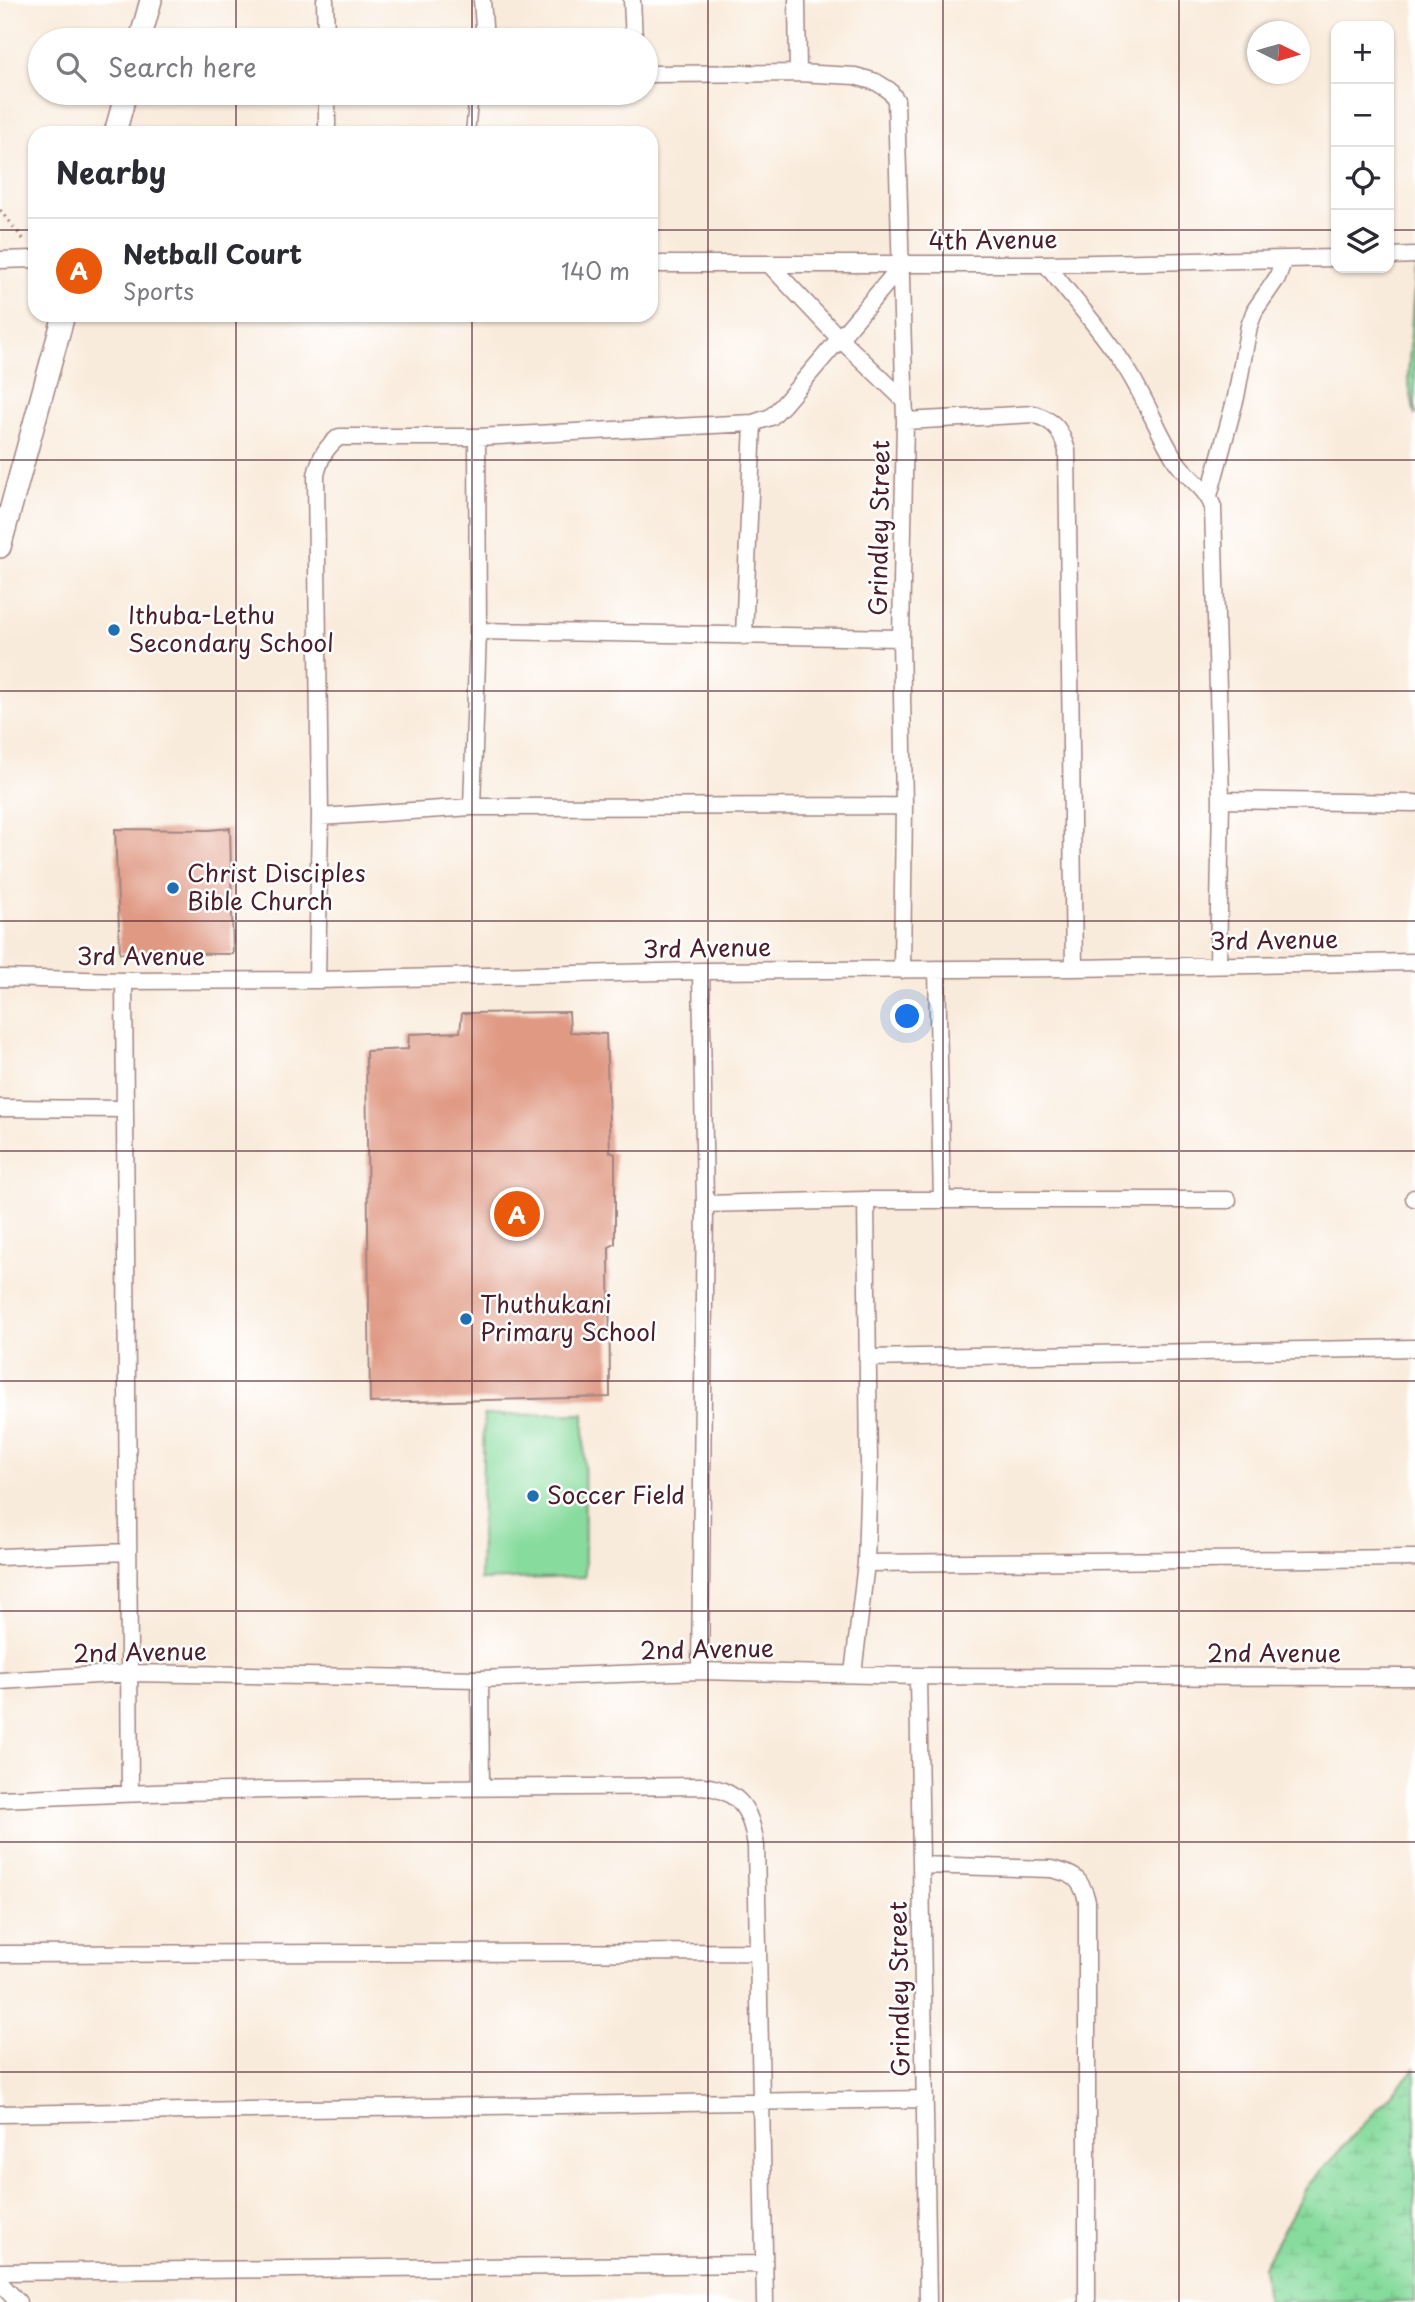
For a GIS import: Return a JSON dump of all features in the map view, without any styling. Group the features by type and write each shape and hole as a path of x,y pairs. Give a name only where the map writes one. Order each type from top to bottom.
{"street":[{"path":"143,28 151,0"},
{"path":"325,0 326,28"},
{"path":"482,0 484,28"},
{"path":"632,0 633,28"},
{"path":"658,74 798,73 797,0"},
{"name":"Grindley Street","path":"798,73 855,76 876,82 889,90 896,100 905,421 901,638 904,806 902,970"},
{"path":"117,126 123,105"},
{"path":"327,105 327,126"},
{"path":"1394,256 1415,256"},
{"name":"4th Avenue","path":"658,264 1046,264 1331,258"},
{"path":"0,260 28,259"},
{"path":"1218,964 1221,800 1215,519 1209,496 1236,397 1249,326 1255,310 1277,278 1284,259"},
{"path":"769,264 839,338 904,400"},
{"path":"1046,264 1062,287 1097,326 1126,368 1144,399 1154,424 1180,467 1209,496"},
{"path":"317,980 320,817 316,475 326,448 339,437 477,437 753,423 771,417 783,405 902,265"},
{"path":"0,547 62,322"},
{"path":"905,421 1034,414 1046,418 1060,430 1067,450 1074,968"},
{"path":"744,636 753,423"},
{"path":"472,807 478,631 477,437"},
{"path":"478,631 901,638"},
{"path":"1221,800 1415,803"},
{"path":"320,817 472,807 904,806"},
{"name":"3rd Avenue","path":"0,978 124,981 317,980 701,971 1415,962"},
{"path":"937,969 942,1200"},
{"path":"700,1671 705,1204 701,971"},
{"path":"124,981 130,1792"},
{"path":"0,1108 125,1109"},
{"path":"705,1204 866,1200 1228,1200"},
{"path":"853,1674 866,1563 869,1466 866,1200"},
{"path":"867,1358 1415,1348"},
{"path":"0,1557 128,1552"},
{"path":"866,1563 1415,1558"},
{"name":"2nd Avenue","path":"0,1681 129,1673 480,1679 700,1671 918,1675 1415,1677"},
{"name":"Grindley Street","path":"918,1675 928,2302"},
{"path":"480,1679 481,1787"},
{"path":"0,1799 130,1792 481,1787 703,1786 730,1793 753,1820 756,1846 765,2302"},
{"path":"921,1865 1051,1869 1070,1873 1083,1885 1087,1915 1087,2302"},
{"path":"0,1954 758,1952"},
{"path":"0,2114 925,2099"},
{"path":"0,2272 764,2264"},
{"path":"0,2283 18,2302"}],"lane":[{"path":"471,126 473,105"}],"path":[{"path":"0,210 26,242"}],"green space":[{"path":"1415,270 1415,416 1408,379"},
{"name":"Soccer Field","path":"584,1414 585,1577 480,1580 484,1415"},
{"path":"1415,2068 1415,2302 1267,2302 1263,2267 1307,2186"}],"building":[{"name":"Christ Disciples Bible Church","path":"230,828 233,954 120,953 115,829"},
{"path":"569,1012 570,1032 606,1034 610,1152 615,1154 615,1244 609,1247 610,1397 370,1403 366,1051 408,1049 409,1034 460,1032 462,1013"}],"place":[{"name":"Ithuba-Lethu Secondary School","path":"114,630"},
{"name":"Christ Disciples Bible Church","path":"173,888"},
{"name":"Netball Court","path":"517,1214"},
{"name":"Thuthukani Primary School","path":"466,1319"},
{"name":"Soccer Field","path":"533,1496"}]}
